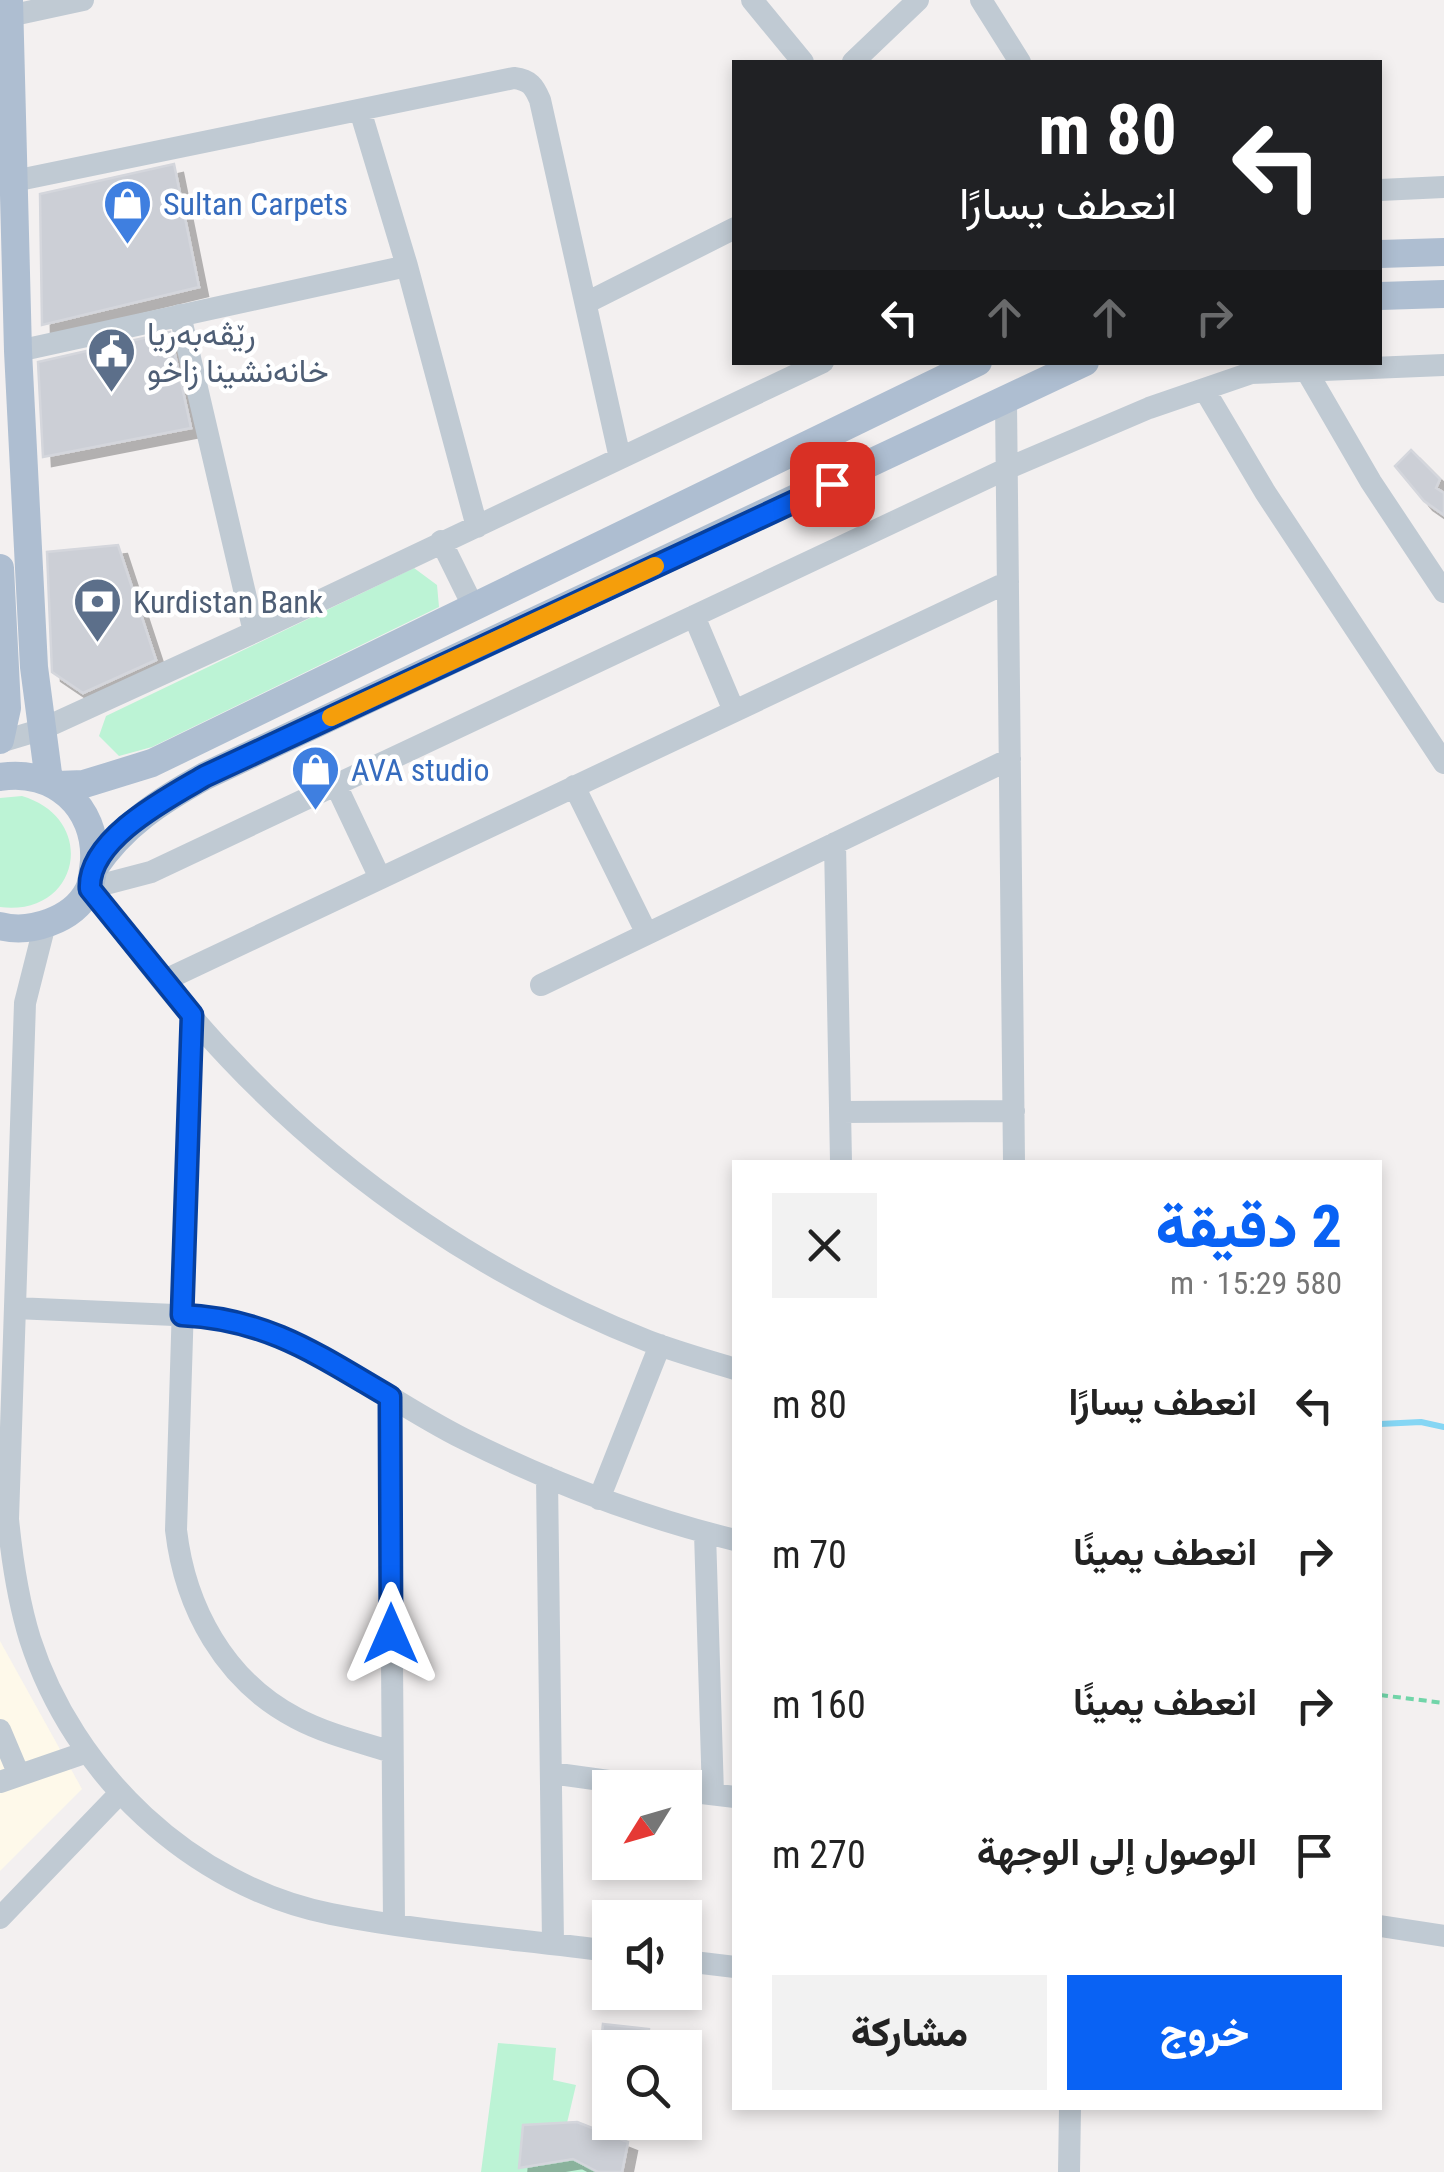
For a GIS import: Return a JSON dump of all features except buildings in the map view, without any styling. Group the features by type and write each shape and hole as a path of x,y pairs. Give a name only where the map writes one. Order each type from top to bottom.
{"main road":[{"path":"9,8 18,351 40,730 53,783 76,800 88,820 95,844 91,880"},
{"path":"1382,254 1444,252"},
{"path":"1382,296 1444,294"},
{"path":"0,777 32,776 53,783 84,784 152,763 972,365"},
{"path":"0,926 32,928 69,910 113,840 140,815 205,776 1079,365"},
{"path":"0,568 7,708 0,741"}],"street":[{"path":"9,8 84,0"},
{"path":"752,0 801,60"},
{"path":"855,60 918,0"},
{"path":"981,0 1019,60"},
{"path":"14,181 514,78 525,80 534,86 540,100 620,458"},
{"path":"360,110 407,266 477,527"},
{"path":"1382,190 1444,188"},
{"path":"586,303 732,230"},
{"path":"18,351 407,266"},
{"path":"180,316 254,632"},
{"path":"0,741 40,730 254,632 817,365"},
{"path":"91,880 109,883 151,872 1006,469 1150,408 1252,372 1444,365"},
{"path":"1306,370 1371,482 1444,592"},
{"path":"1204,389 1265,492 1444,764"},
{"path":"1006,402 1014,1160"},
{"path":"441,541 474,608"},
{"path":"162,982 1008,582"},
{"path":"694,616 734,711"},
{"path":"541,985 1010,760"},
{"path":"336,785 380,878"},
{"path":"574,786 647,934"},
{"path":"835,844 841,1160"},
{"path":"91,880 162,982 229,1058 302,1130 380,1194 465,1250 539,1291 660,1345 732,1368"},
{"path":"44,924 25,1002 8,1520 19,1602 41,1667 65,1717 120,1793 176,1842 249,1886 330,1914 592,1948"},
{"path":"192,1015 176,1530 182,1570 194,1606 218,1648 252,1686 272,1703 316,1728 392,1752"},
{"path":"840,1112 1014,1111"},
{"path":"16,1308 223,1318 270,1330 462,1438 599,1498 732,1539"},
{"path":"599,1498 660,1345"},
{"path":"390,1397 394,1922"},
{"path":"547,1476 553,1943"},
{"path":"705,1533 724,1796"},
{"path":"0,1730 10,1779 87,1752"},
{"path":"551,1773 592,1779"},
{"path":"0,1918 120,1793"},
{"path":"1382,1926 1444,1936"},
{"path":"702,1963 732,1967"},
{"path":"1069,2172 1070,2110"}],"path":[{"path":"1382,1695 1444,1703"}],"shaded area":[{"path":"0,1641 82,1789 0,1871"}],"green space":[{"path":"414,568 437,585 439,607 152,747 119,756 99,736 106,716"},
{"path":"22,796 46,808 62,824 70,844 70,864 62,882 48,897 27,906 0,907 0,798"},
{"path":"498,2043 556,2048 553,2080 576,2085 567,2123 523,2125 519,2167 573,2159 598,2172 481,2172"}],"waterway":[{"path":"1382,1424 1421,1422 1444,1427"}],"slow traffic":[{"path":"331,717 655,566"}],"place":[{"name":"Sultan Carpets","path":"128,246"},
{"name":"رێڤه‌به‌ريا خانه‌نشينا زاخو","path":"112,394"},
{"name":"Kurdistan Bank","path":"98,644"},
{"name":"AVA studio","path":"316,812"}],"route":[{"path":"391,1634 390,1397 270,1330 223,1318 182,1315 192,1015 90,889 94,868 113,840 140,815 205,776 832,484"}]}
